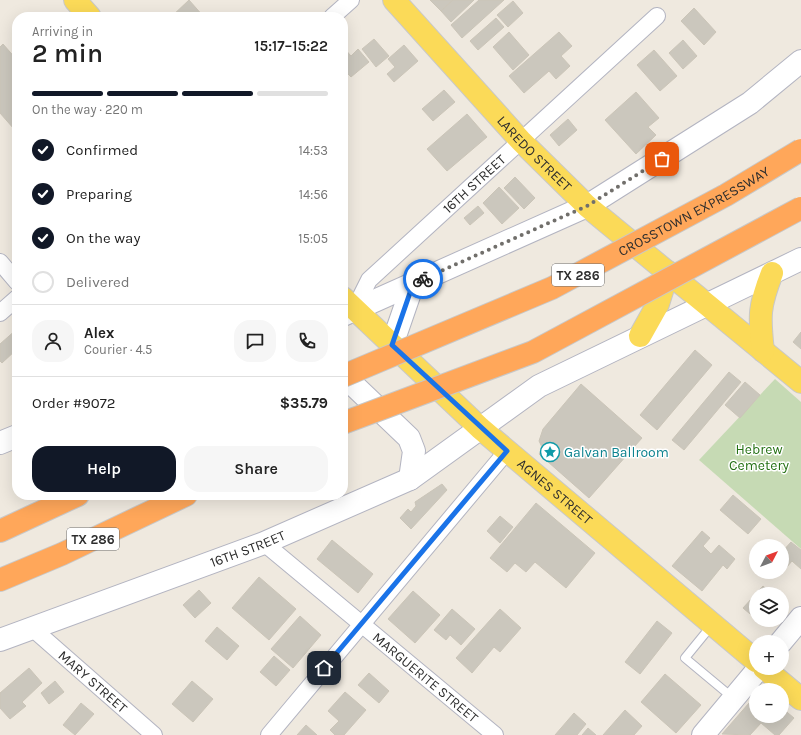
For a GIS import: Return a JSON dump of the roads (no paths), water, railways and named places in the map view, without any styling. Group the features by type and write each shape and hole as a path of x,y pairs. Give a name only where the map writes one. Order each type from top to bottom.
{"highway":[{"name":"CROSSTOWN EXPRESSWAY","path":"348,373 552,288 726,195 801,150"},
{"path":"348,420 533,352 801,208"},
{"path":"0,531 67,500"},
{"name":"TX 286","path":"0,580 62,554 175,500"}],"main road":[{"path":"75,0 86,12"},
{"name":"LAREDO STREET","path":"394,0 521,141 587,206 801,382"},
{"path":"348,307 413,284 587,206 750,103 801,60"},
{"path":"480,428 539,386 801,259"},
{"path":"640,336 658,304 668,272"},
{"path":"763,351 760,315 763,296 772,273"},
{"path":"392,345 413,284"},
{"name":"AGNES STREET","path":"348,308 392,345 480,428 749,655"},
{"path":"348,380 410,438 414,451 410,479"},
{"name":"16TH STREET","path":"0,640 264,543 410,479 480,428"},
{"path":"0,443 12,438"},
{"path":"787,635 801,618"},
{"path":"703,735 753,675"},
{"path":"772,675 801,699"}],"street":[{"path":"338,12 351,0"},
{"name":"16TH STREET","path":"348,306 369,280 657,16"},
{"path":"0,262 12,276"},
{"path":"0,314 12,303"},
{"path":"269,735 507,451"},
{"name":"MARGUERITE STREET","path":"264,543 495,735"},
{"name":"MARY STREET","path":"32,628 154,735"}],"lane":[{"path":"713,625 685,658 733,699"}],"place":[{"name":"Galvan Ballroom","path":"550,452"}],"park label":[{"name":"Hebrew Cemetery","path":"759,458"}]}
